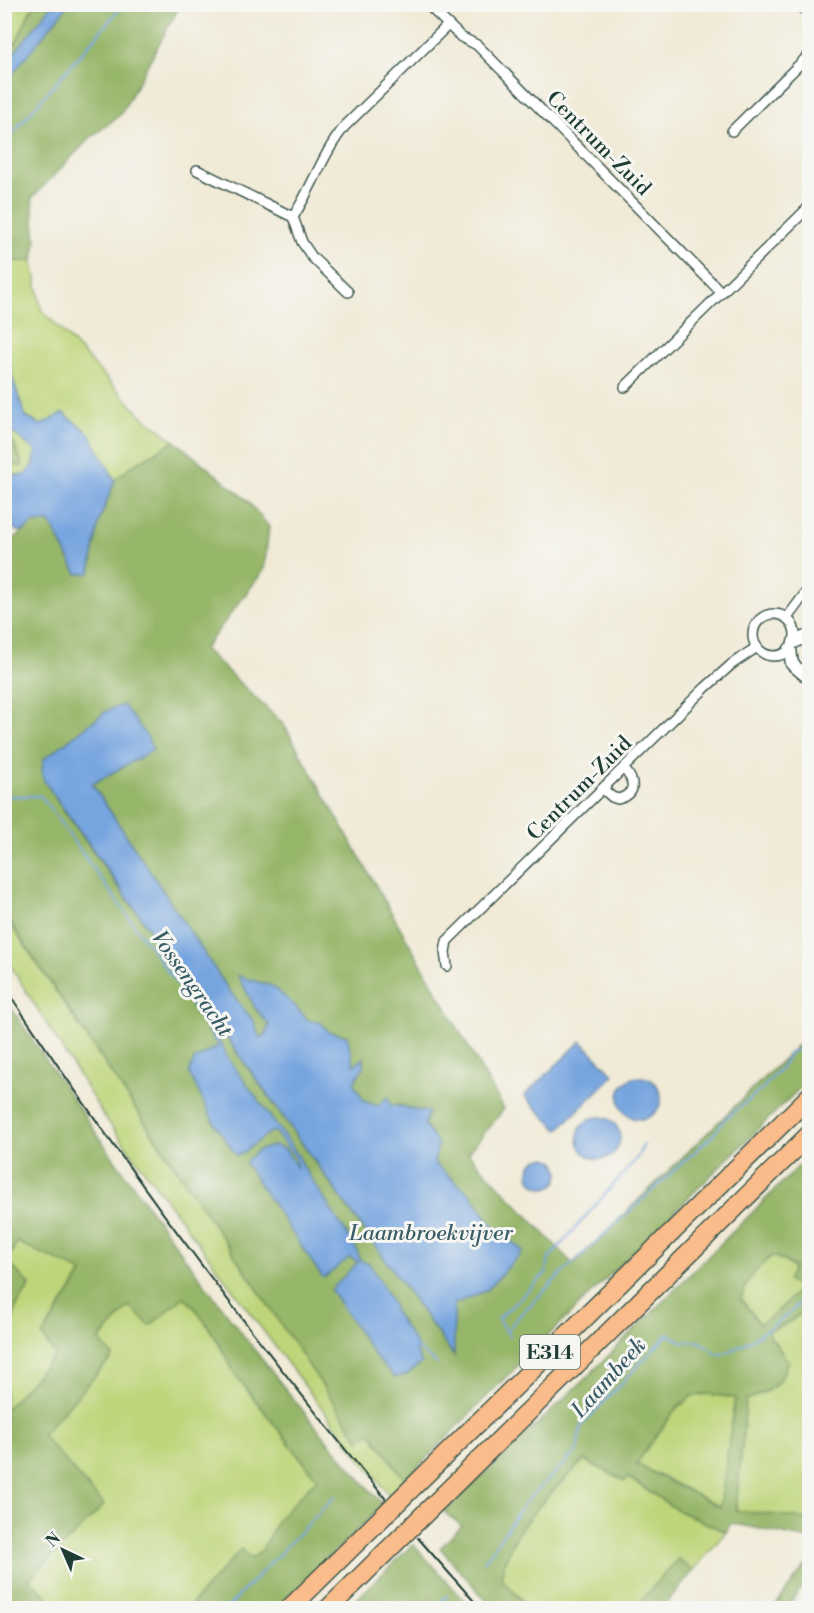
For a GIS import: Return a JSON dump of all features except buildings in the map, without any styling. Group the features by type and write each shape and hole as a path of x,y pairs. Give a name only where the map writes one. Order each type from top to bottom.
{"highway":[{"name":"E314","path":"290,1608 810,1096"},
{"name":"E314","path":"329,1608 810,1134"}],"street":[{"name":"Centrum-Zuid","path":"427,4 460,37 477,45 721,292"},
{"path":"799,4 810,15"},
{"path":"293,217 335,139 345,126 447,26"},
{"path":"732,131 810,54"},
{"path":"196,171 293,217 302,242 312,257 348,292"},
{"path":"625,387 810,206"},
{"path":"787,618 810,587"},
{"path":"810,635 792,646 783,654 772,656 762,652 753,637 759,620 764,617 775,614 787,618 794,627 792,646 792,664 810,679"},
{"name":"Centrum-Zuid","path":"447,966 445,952 447,941 705,688 732,664 757,647"},
{"path":"603,789 612,798 618,799 630,794 633,788 632,781 624,769"}],"green space":[{"path":"5,5 37,5 30,11 17,41 5,57"},
{"path":"37,5 180,5 121,114 89,139 32,198 36,242 33,261 5,261 4,57 17,41 30,11"},
{"path":"4,261 33,261 41,309 142,416 175,441 130,467 115,480 89,433 41,425 26,417 11,374 11,365 5,362"},
{"path":"4,421 23,466 5,465"},
{"path":"8,429 36,451 34,464 25,475 12,475 5,471 4,465 23,466"},
{"path":"175,441 247,500 269,527 264,570 204,649 284,725 504,1109 468,1153 573,1264 809,1034 809,1079 500,1383 405,1480 371,1433 359,1440 5,915 4,533 16,538 33,523 50,522 77,574 90,573 99,521 115,480 130,467","holes":["108,710 153,750 92,784 228,989 254,1022 259,1037 265,1036 269,1025 256,1009 239,976 292,1003 308,1020 321,1023 354,1065 364,1058 363,1067 354,1083 364,1101 377,1106 403,1105 415,1111 438,1144 433,1163 471,1195 493,1226 522,1251 487,1290 454,1304 453,1355 55,798 65,744"]},
{"path":"4,915 359,1439 371,1433 405,1480 389,1495 288,1364 104,1116 5,957"},
{"path":"5,999 185,1258 281,1384 383,1505 276,1608 188,1608 241,1549 251,1559 261,1551 279,1518 317,1479 235,1374 214,1335 195,1308 184,1297 150,1326 129,1306 99,1340 113,1356 42,1435 104,1505 29,1579 59,1608 5,1608 5,1410 55,1355 42,1336 83,1272 17,1242 7,1261 30,1285 17,1306 5,1340"},
{"path":"809,1156 809,1304 790,1321 767,1331 788,1361 781,1378 773,1387 746,1400 736,1510 809,1519 809,1539 731,1523 726,1532 679,1511 628,1477 625,1481 584,1460 533,1513 513,1543 505,1560 501,1578 529,1608 493,1608 440,1548 462,1526 444,1512 584,1380","holes":["772,1256 794,1267 788,1280 800,1289 775,1314 760,1324 741,1299 753,1275","709,1394 735,1398 720,1507 636,1464 676,1409 692,1396"]},
{"path":"17,1242 83,1271 43,1336 55,1355 5,1410 5,1340 17,1306 30,1285 7,1261"},
{"path":"772,1256 789,1264 801,1289 775,1314 760,1324 741,1299 753,1275"},
{"path":"184,1296 214,1335 235,1374 317,1479 301,1495 261,1551 251,1559 241,1550 188,1608 59,1608 29,1579 104,1505 42,1435 113,1355 99,1341 129,1306"},
{"path":"809,1304 809,1519 736,1511 746,1400 773,1387 781,1377 788,1361 766,1331 790,1321"},
{"path":"709,1394 735,1398 721,1507 636,1464 676,1409 692,1396"},
{"path":"584,1460 624,1481 627,1477 679,1511 726,1532 693,1571 678,1559 634,1608 529,1608 501,1578 506,1559 522,1527 533,1513"},
{"path":"413,1544 471,1608 348,1608"},
{"path":"678,1559 693,1571 663,1608 634,1608"},
{"path":"809,1561 809,1579 786,1608 777,1608 775,1606"}],"water":[{"path":"52,5 68,5 5,83 5,65"},
{"path":"5,362 11,365 11,374 26,417 41,425 63,413 89,433 115,480 99,521 90,573 77,574 50,522 33,523 24,531 16,531 5,516 5,471 12,475 25,475 34,464 36,451 8,429 5,421"},
{"name":"Laambroekvijver","path":"123,705 146,735 153,750 92,784 228,989 254,1022 259,1037 265,1036 269,1025 256,1009 238,976 272,986 308,1020 321,1023 329,1032 347,1036 354,1065 364,1058 363,1067 354,1083 364,1101 377,1106 388,1097 391,1106 429,1112 424,1125 438,1144 434,1163 471,1195 493,1226 523,1251 487,1290 454,1304 454,1356 44,781 42,769 44,759 108,710"},
{"path":"192,1003 223,1047 227,1057 298,1155 356,1248 360,1260 370,1264 394,1307 394,1311 417,1346 416,1351 422,1363 406,1375 395,1377 377,1359 331,1290 358,1262 350,1257 322,1277 246,1164 247,1160 257,1151 275,1145 286,1150 297,1168 295,1157 275,1132 270,1132 241,1154 236,1155 215,1124 189,1073 194,1060 218,1046 190,1004"},
{"path":"581,1041 614,1075 558,1130 524,1096"},
{"path":"640,1077 648,1078 655,1083 660,1090 660,1106 655,1113 648,1118 640,1119 632,1118 625,1113 620,1106 619,1098 620,1090 625,1083 632,1078"},
{"path":"599,1117 607,1118 614,1123 619,1130 619,1146 614,1153 607,1158 599,1159 591,1158 584,1153 579,1146 578,1138 579,1130 584,1123 591,1118"},
{"path":"544,1158 555,1162 559,1173 555,1184 544,1188 533,1184 529,1173 533,1162"}],"waterway":[{"path":"4,143 124,4"},
{"name":"Vossengracht","path":"4,796 41,796 192,1005"},
{"path":"507,1332 514,1321 561,1274 713,1135 725,1119 761,1090 782,1066 790,1052 802,1048 810,1040"},
{"path":"510,1337 498,1319 546,1273 549,1258 637,1158 644,1144"},
{"name":"Laambeek","path":"711,1350 718,1355 726,1353 758,1336 794,1309 810,1285"},
{"name":"Laambeek","path":"484,1562 526,1501 577,1451 581,1426 668,1334 683,1342 698,1341 709,1348"},
{"name":"Vossengracht","path":"416,1347 437,1364"},
{"path":"227,1608 335,1496"},
{"name":"Laambeek","path":"432,1608 447,1596"}],"railway":[{"path":"4,986 94,1118 188,1247 285,1374 385,1498"},
{"path":"418,1538 480,1608"}]}
